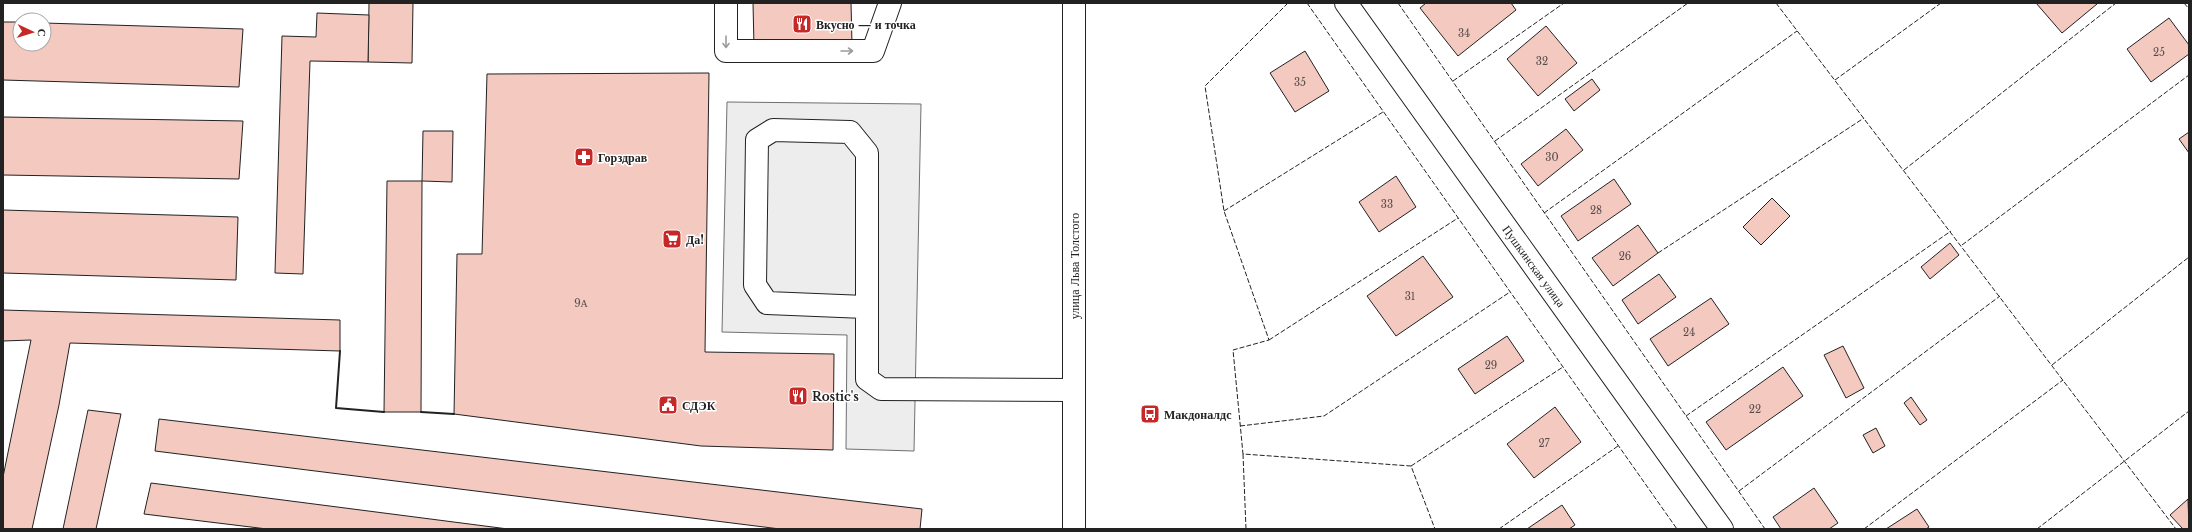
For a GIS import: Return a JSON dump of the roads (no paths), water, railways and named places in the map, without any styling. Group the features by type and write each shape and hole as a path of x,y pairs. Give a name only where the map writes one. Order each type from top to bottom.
{"main road":[{"path":"726,3 726,51 873,51 890,3"},
{"name":"улица Льва Толстого","path":"1074,3 1074,529"},
{"name":"Пушкинская улица","path":"1346,3 1722,529"},
{"path":"865,307 767,303 755,285 757,140 773,130 850,132 867,154 865,307 867,379 881,389 1074,390"}],"place":[{"name":"Вкусно — и точка","path":"802,24"},
{"name":"Горздрав","path":"584,157"},
{"name":"Да!","path":"672,239"},
{"name":"Rostic's","path":"798,396"},
{"name":"СДЭК","path":"668,405"},
{"name":"Макдоналдс","path":"1150,414"}]}
